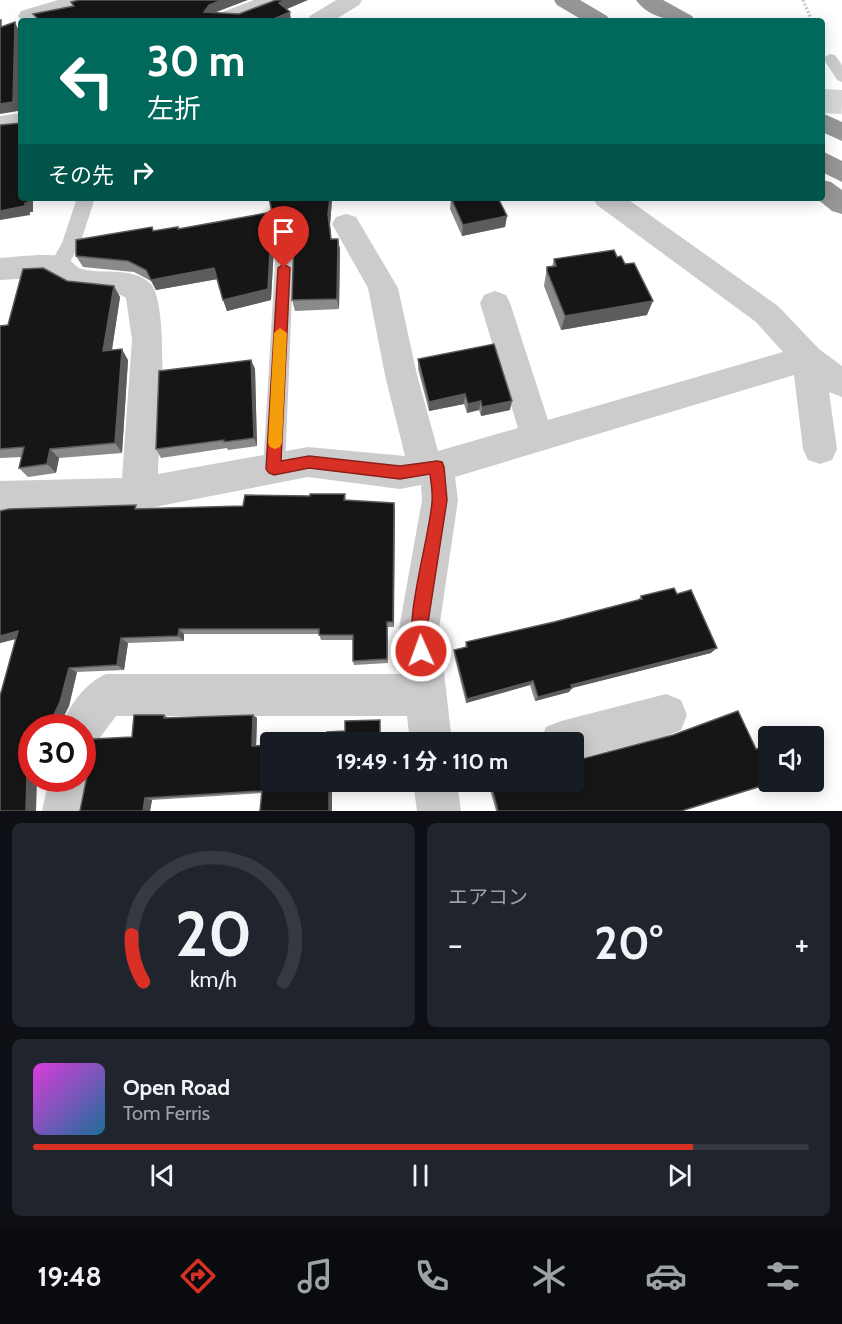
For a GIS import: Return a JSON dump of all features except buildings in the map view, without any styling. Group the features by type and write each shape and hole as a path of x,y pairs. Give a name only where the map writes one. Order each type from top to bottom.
{"highway":[{"path":"563,0 587,18"},
{"path":"563,0 594,18"},
{"path":"638,3 652,18"},
{"path":"638,3 676,18"},
{"path":"825,101 842,110"},
{"path":"825,123 842,133"},
{"path":"825,162 842,172"},
{"path":"825,191 842,204"}],"street":[{"path":"29,12 80,0"},
{"path":"228,18 273,0"},
{"path":"316,15 351,0"},
{"path":"0,124 18,121"},
{"path":"611,201 767,314 808,358 842,384"},
{"path":"346,224 383,288 400,375 432,468 440,500 419,629 430,732"},
{"path":"0,269 58,266 70,278 127,284 140,292 148,340 140,494"},
{"path":"495,303 537,436"},
{"path":"0,497 140,494 309,462 400,473 432,468 808,358"},
{"path":"808,358 820,449"},
{"path":"92,714 106,695 426,695"},
{"path":"584,736 666,715"},
{"path":"64,811 67,792"},
{"path":"436,792 439,811"}],"lane":[{"path":"830,58 842,77"},
{"path":"58,266 71,244 85,201"},
{"path":"274,469 285,246"}],"path":[{"path":"803,0 812,18"}],"tunnel":[{"path":"825,101 842,102"}],"slow traffic":[{"path":"275,443 280,333"}],"route":[{"path":"284,268 274,469 309,462 400,473 437,467 440,500 419,629 421,651"}]}
